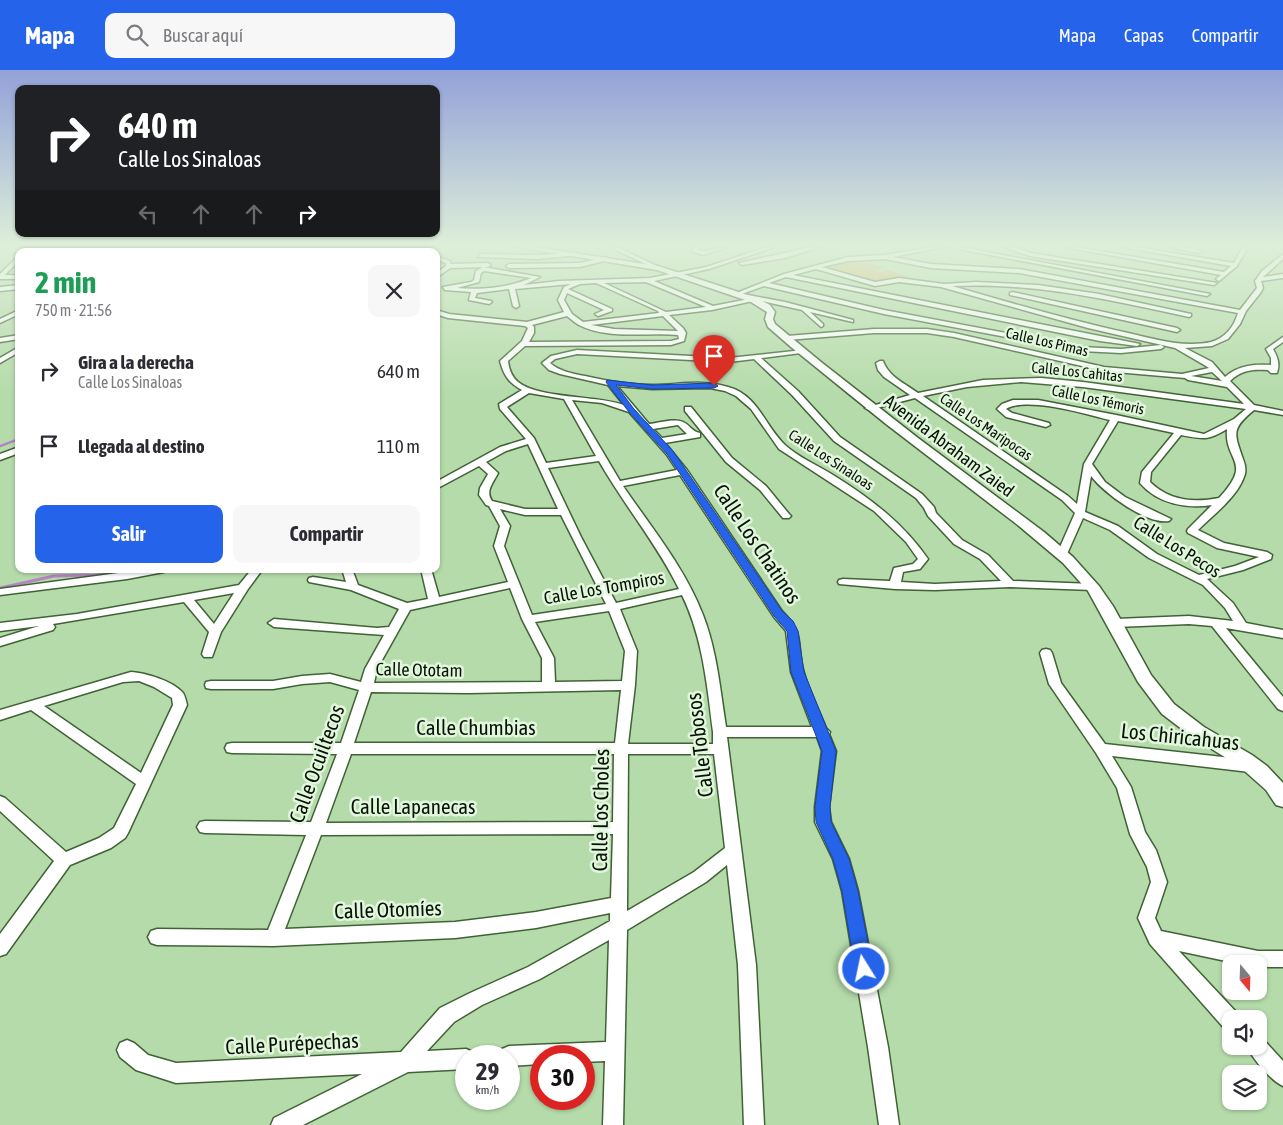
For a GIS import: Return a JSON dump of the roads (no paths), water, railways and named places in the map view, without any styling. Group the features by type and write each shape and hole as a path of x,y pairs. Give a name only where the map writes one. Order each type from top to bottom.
{"street":[{"path":"472,296 471,299 489,302"},
{"path":"514,296 516,306"},
{"path":"562,296 560,300 569,313 581,324 603,330 683,333"},
{"path":"579,296 610,310 598,314"},
{"path":"525,344 671,343 681,341 683,333 666,314 630,296"},
{"path":"684,296 712,308"},
{"path":"842,296 1108,341 1161,347"},
{"path":"851,296 1081,349 1121,351 1161,347 1175,338 1205,296"},
{"path":"980,296 1081,325 1175,338 1221,342 1234,329 1242,312 1256,296"},
{"path":"1020,296 1175,338 1214,369 1252,408"},
{"path":"1095,296 1190,315"},
{"path":"1151,296 1242,312"},
{"path":"581,324 712,308 745,297 851,321"},
{"name":"Avenida Abraham Zaied","path":"745,297 767,307 770,312 769,322 870,408 1062,554 1093,587 1116,623 1156,696 1169,709 1211,741 1255,766 1276,786 1283,799"},
{"path":"802,309 821,325"},
{"path":"440,313 527,324 569,313"},
{"path":"1,320 15,314"},
{"path":"1,320 15,320"},
{"path":"527,324 531,327 531,333 525,344 504,361 503,367 516,385 528,390 567,398 601,400 632,410"},
{"name":"Calle Los Pimas","path":"787,338 874,331 933,332 1090,367 1182,376 1229,383"},
{"path":"1229,383 1238,371 1246,368 1274,370 1275,358 1270,349 1283,339"},
{"path":"0,342 15,340"},
{"path":"756,357 801,351"},
{"path":"0,362 15,352"},
{"name":"Calle Los Sinaloas","path":"756,357 712,360 577,352 547,361 548,367 560,373 610,382 652,387 714,386 739,395 761,415 771,434 782,446 868,500 914,545 923,559 916,567 898,570 895,586"},
{"path":"756,357 795,393 837,439 919,496 929,507 931,514 937,522 958,542 984,557 1010,584"},
{"path":"0,367 15,358"},
{"name":"Calle Los Maripocas","path":"880,363 882,370 915,395 1065,498 1080,513"},
{"name":"Calle Los Pimas","path":"1182,376 1214,369"},
{"name":"Calle Los Cahitas","path":"870,408 915,395 980,383 1038,381 1283,413"},
{"name":"Calle Los Chatinos","path":"610,382 684,472 778,614 792,631 797,672 829,751 822,807 823,822 841,859 850,891 878,1047 889,1125"},
{"name":"Calle Los Choles","path":"528,390 502,406 531,440 564,512 613,607 631,651 621,749 621,828 613,1125"},
{"name":"Calle Tobosos","path":"567,398 617,484 673,566 702,629 708,651 720,732 720,749 747,965 754,1125"},
{"name":"Calle Los Témoris","path":"1046,426 1009,415 1000,409 1009,404 1028,401 1116,417 1179,432 1208,436 1235,421 1252,408"},
{"path":"688,408 729,460 763,488 786,516"},
{"path":"1062,554 1080,513 1088,464 1116,417"},
{"path":"1198,578 1239,568 1267,555 1221,546 1192,531 1236,484 1241,473 1240,464 1230,436 1230,431 1235,421"},
{"path":"647,427 678,423 682,424 693,436"},
{"path":"1179,432 1147,472 1146,483 1160,495 1172,501 1200,504 1220,501"},
{"path":"660,441 709,433"},
{"path":"440,484 503,449 531,440"},
{"path":"0,457 15,451"},
{"path":"543,466 601,458"},
{"path":"479,461 493,473 483,490 486,501 494,506 525,512 564,512"},
{"path":"1088,464 1101,482 1122,500 1148,514 1166,520"},
{"path":"617,484 684,472"},
{"path":"494,506 505,526 500,546 528,619 548,658 549,686"},
{"name":"Calle Los Pecos","path":"1080,513 1114,528 1153,556 1198,578 1222,596 1242,626"},
{"path":"0,592 143,573"},
{"path":"208,654 215,632 255,573"},
{"path":"348,573 352,587"},
{"path":"427,573 435,602"},
{"path":"312,580 352,587 406,607 515,584"},
{"path":"844,582 935,587 1010,584 1093,587"},
{"path":"2,630 243,588"},
{"name":"Calle Los Tompiros","path":"528,619 613,607 686,591"},
{"path":"186,598 215,632"},
{"name":"Calle Ocuiltecos","path":"273,938 346,748 370,669 406,607"},
{"path":"0,642 77,618"},
{"path":"1116,623 1189,620 1242,626 1283,634"},
{"path":"274,623 376,632 391,631"},
{"path":"1216,623 1283,706"},
{"path":"1046,653 1055,684 1101,749 1124,787 1138,834 1148,850 1155,867 1159,882 1146,918 1156,938 1222,1011"},
{"path":"0,715 135,676 143,677 158,684 178,696 180,700 180,705 120,833 105,843 64,860 0,948"},
{"name":"Calle Ototam","path":"211,685 273,685 330,678 365,687 468,688 629,685"},
{"path":"33,705 143,782"},
{"path":"720,732 822,732"},
{"name":"Calle Chumbias","path":"232,748 720,749"},
{"name":"Los Chiricahuas","path":"1101,749 1255,766"},
{"path":"0,802 64,860"},
{"name":"Calle Lapanecas","path":"205,827 316,829 621,828"},
{"path":"281,1125 406,1062 426,1037 447,1016 469,1003 534,973 656,904 700,877 734,850"},
{"name":"Calle Otomíes","path":"157,937 273,938 455,930 536,920 618,904"},
{"path":"1156,938 1258,959 1283,959"},
{"name":"Calle Purépechas","path":"128,1050 143,1063 176,1073 455,1060"},
{"path":"520,1055 614,1051"},
{"path":"1264,1055 1283,1076"}],"waterway":[{"path":"0,446 15,440"},
{"path":"0,588 54,576 114,573"}]}
